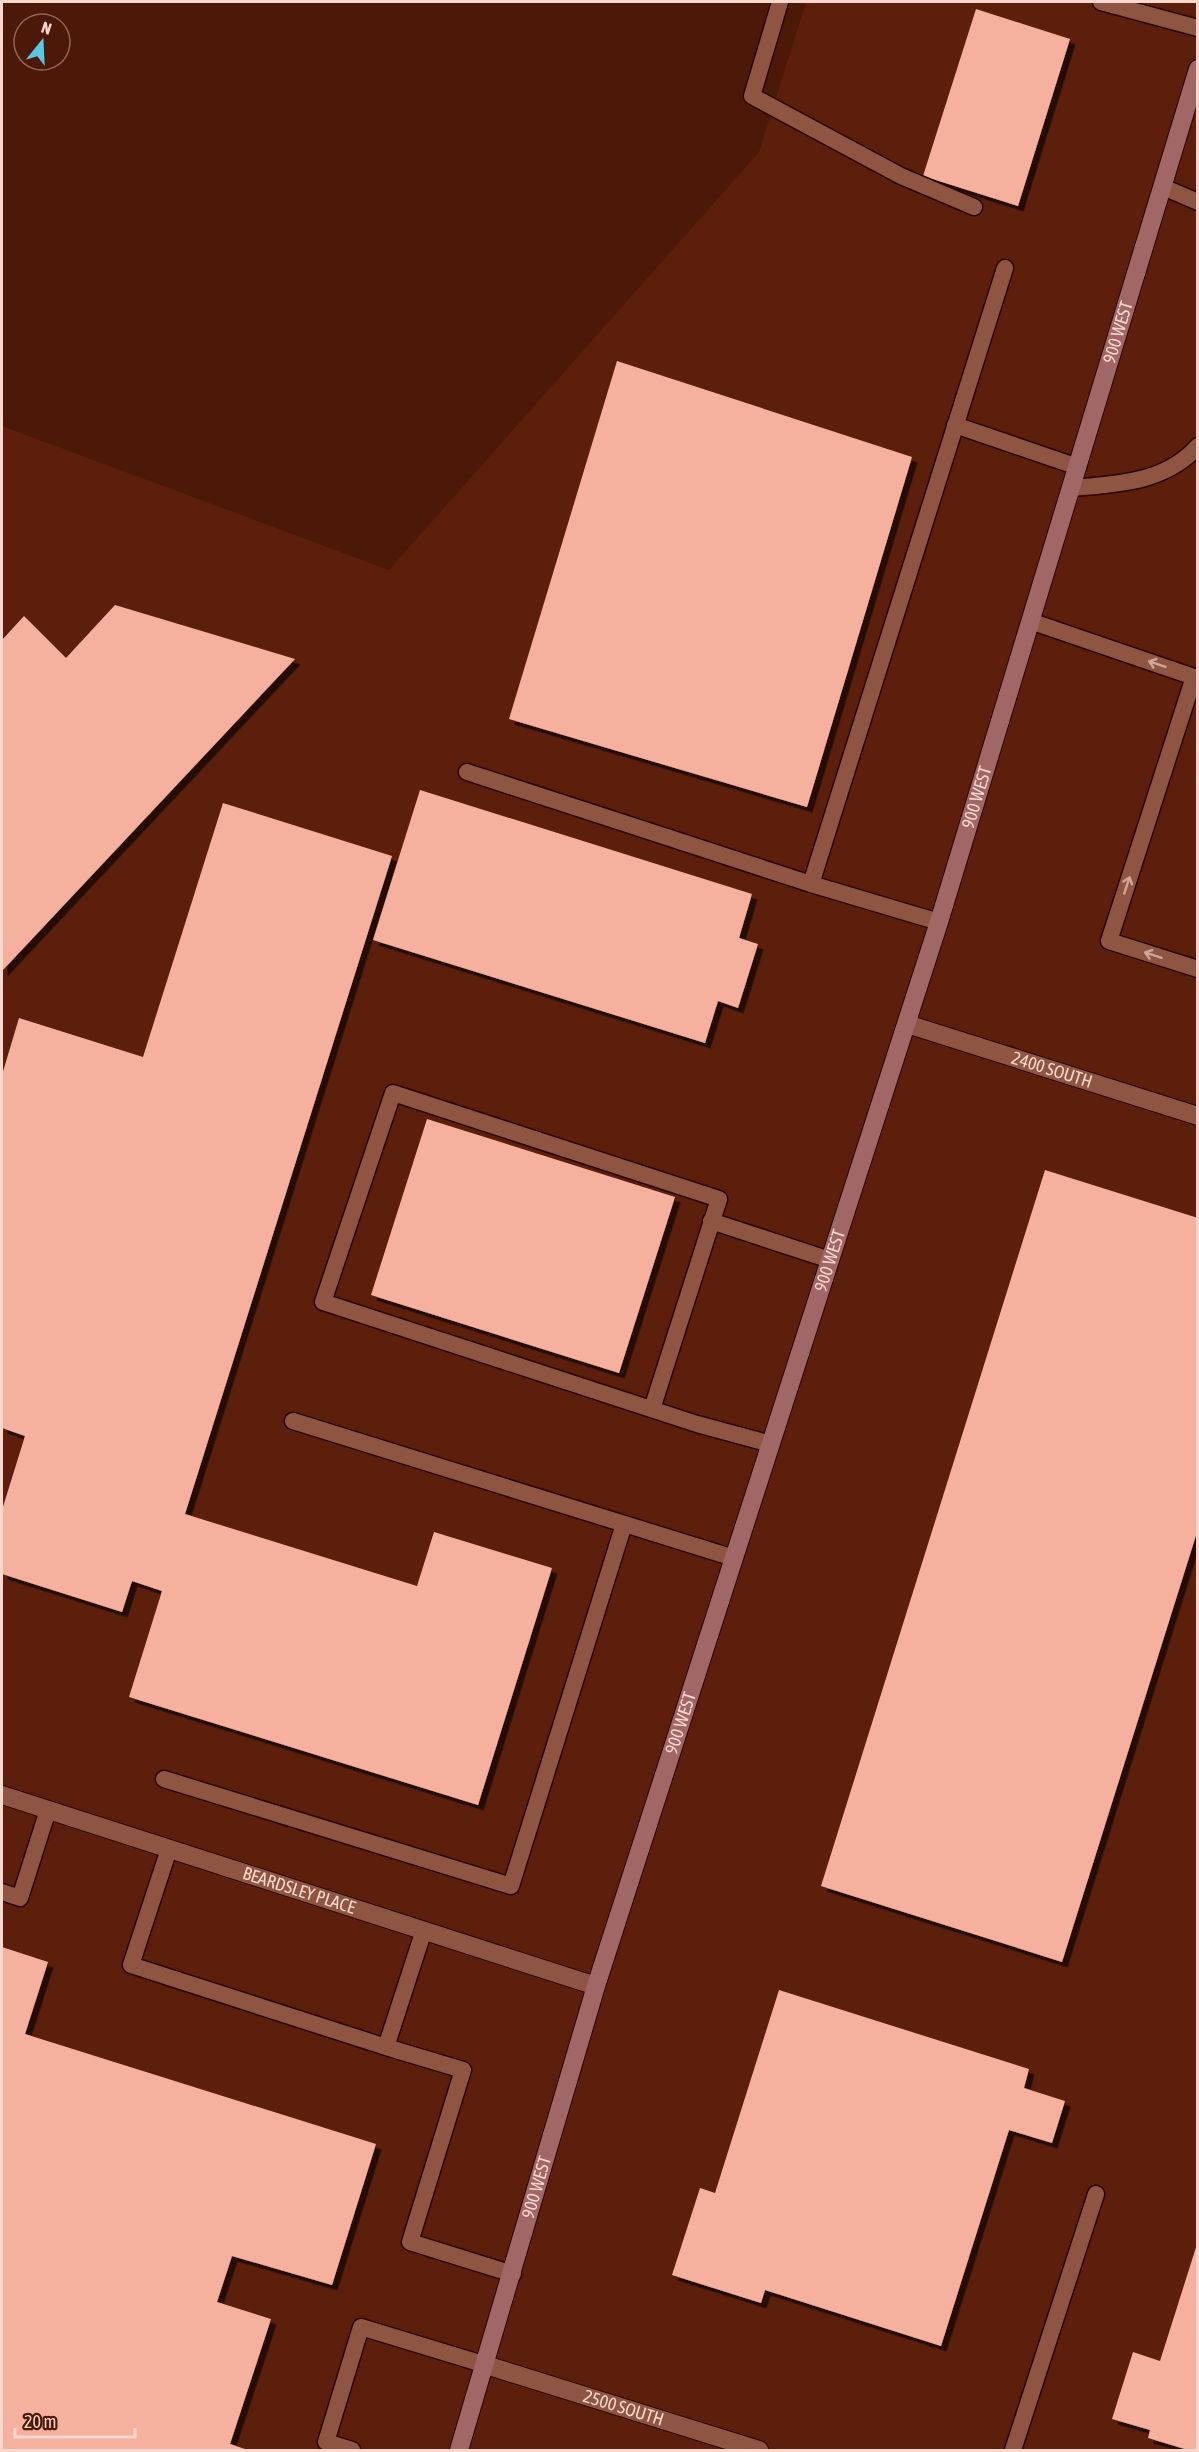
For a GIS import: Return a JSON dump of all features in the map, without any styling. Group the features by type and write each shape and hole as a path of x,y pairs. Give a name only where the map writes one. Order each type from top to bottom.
{"main road":[{"name":"900 WEST","path":"459,2451 596,1986 939,922 1197,69"}],"street":[{"name":"2400 SOUTH","path":"907,1024 1197,1116"},
{"name":"BEARDSLEY PLACE","path":"2,1795 596,1986"},
{"name":"2500 SOUTH","path":"486,2365 724,2445 759,2451"}],"lane":[{"path":"780,2 752,96 901,176 974,207"},
{"path":"1101,2 1197,28"},
{"path":"1163,187 1197,202"},
{"path":"811,884 1005,268"},
{"path":"955,425 1078,467"},
{"path":"1072,488 1145,479 1167,472 1197,446"},
{"path":"1030,621 1196,677 1109,941 1197,969"},
{"path":"466,772 811,884 939,922"},
{"path":"652,1408 719,1199 393,1093 323,1302 652,1408 771,1444"},
{"path":"711,1221 830,1260"},
{"path":"292,1421 734,1558"},
{"path":"164,1779 511,1886 624,1524"},
{"path":"2,1892 20,1899 48,1810"},
{"path":"169,1849 131,1965 463,2070 410,2242 513,2274"},
{"path":"386,2047 424,1930"},
{"path":"1013,2451 1096,2194"},
{"path":"352,2451 326,2442 361,2327 486,2365"}],"shaded area":[{"path":"806,2 1197,2 1197,2450 2,2450 2,426 389,570 759,152"}],"building":[{"path":"976,9 1070,39 1018,206 923,176"},
{"path":"617,361 912,457 807,807 509,719"},
{"path":"115,605 295,659 2,971 2,640 24,616 66,658"},
{"path":"420,790 752,894 739,938 758,944 738,1008 718,1001 705,1043 373,940"},
{"path":"223,803 392,856 185,1514 417,1586 434,1532 552,1568 478,1805 129,1697 162,1591 132,1581 122,1612 2,1574 2,1510 25,1436 2,1428 2,1075 19,1018 143,1057"},
{"path":"427,1119 675,1197 619,1373 371,1295"},
{"path":"1045,1170 1198,1218 1198,1529 1062,1962 821,1886"},
{"path":"2,1947 48,1962 25,2034 376,2144 332,2285 232,2256 217,2302 271,2319 230,2444 248,2450 2,2450"},
{"path":"779,1990 1029,2069 1024,2088 1065,2101 1052,2143 1009,2130 941,2346 765,2290 761,2303 672,2275 700,2188 715,2193"},
{"path":"1198,2241 1198,2450 1188,2450 1148,2438 1150,2430 1112,2419 1133,2352 1160,2361"}]}
